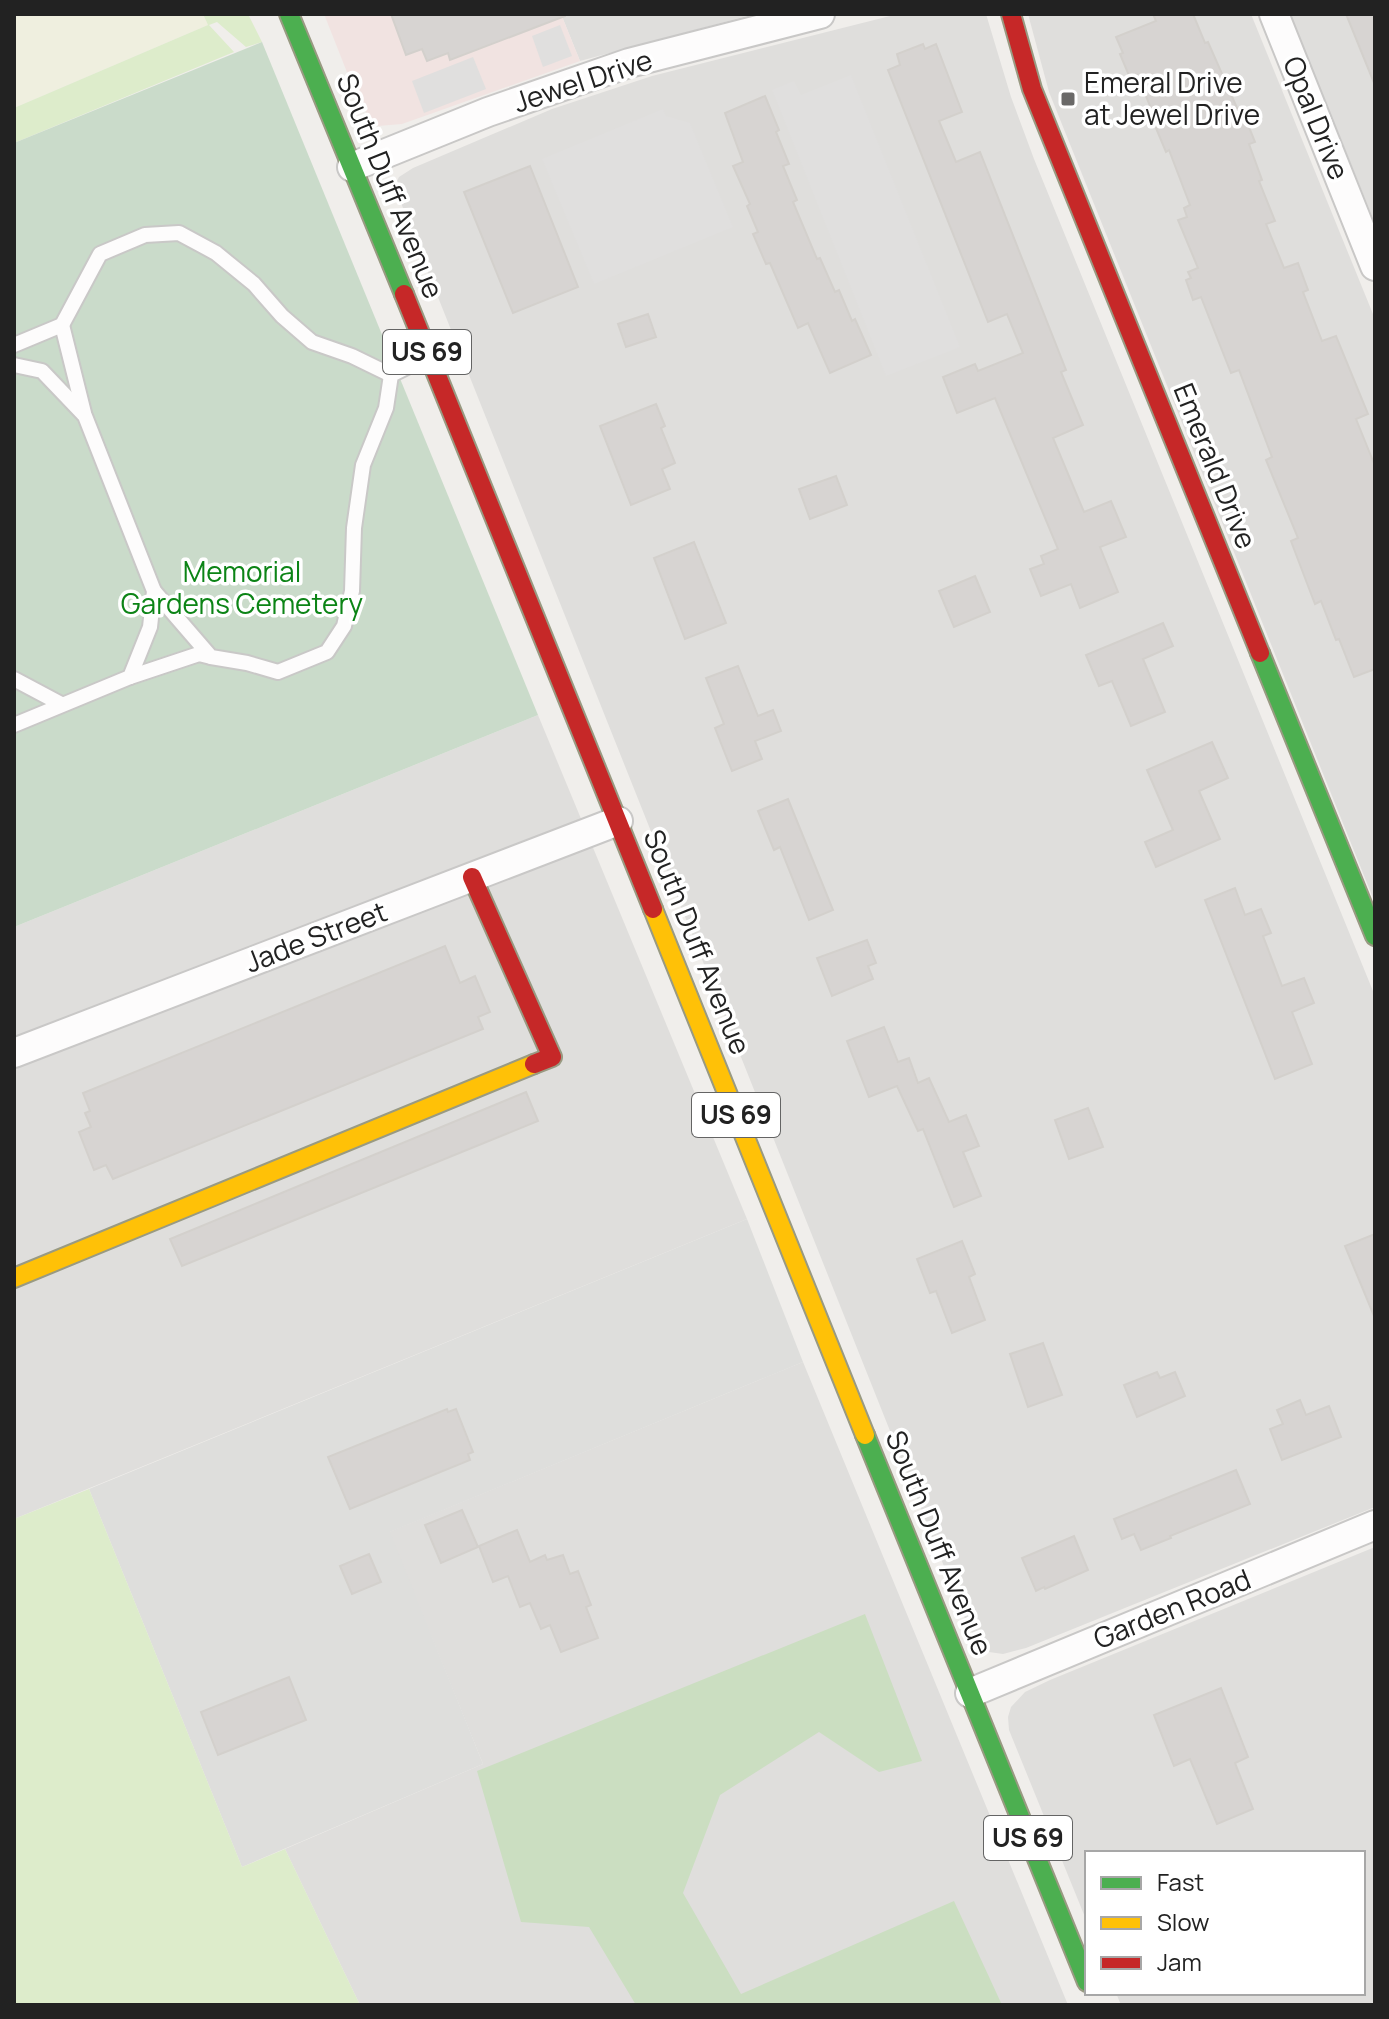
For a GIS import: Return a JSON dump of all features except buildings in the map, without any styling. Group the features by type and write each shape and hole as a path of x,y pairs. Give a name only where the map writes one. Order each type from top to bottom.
{"main road":[{"name":"South Duff Avenue","path":"289,14 1085,1977"},
{"name":"Emerald Drive","path":"1011,14 1032,89 1375,936"},
{"path":"14,1278 552,1057 472,877"}],"street":[{"name":"Jewel Drive","path":"352,167 488,112 629,63 820,14"},
{"name":"Opal Drive","path":"1274,14 1375,266"},
{"name":"Jade Street","path":"14,1053 618,821"},
{"name":"Garden Road","path":"970,1693 1375,1525"}],"lane":[{"path":"14,345 62,325 100,254 145,235 179,233 216,253 254,284 282,316 312,342 352,356 391,375"},
{"path":"62,325 85,416 154,591 211,657"},
{"path":"391,375 429,356"},
{"path":"14,365 42,371 85,416"},
{"path":"14,725 130,677 199,654 278,672 327,652 344,626 352,591 354,528 363,465 386,408 391,375"},
{"path":"130,677 150,627 154,591"},
{"path":"14,679 61,704"}],"shaded area":[{"path":"324,14 561,14 580,61 402,124 378,126 371,121 354,90"},
{"path":"561,14 754,14 580,61"},
{"path":"898,14 986,14 1034,159 1375,996 1375,1507 1026,1648 1003,1654 981,1648 967,1624 418,247 396,183 399,177 413,168 552,109 652,76"},
{"path":"1028,14 1251,14 1375,319 1375,903 1049,92"},
{"path":"1290,14 1375,14 1375,223"},
{"path":"560,25 572,56 543,67 532,36"},
{"path":"473,57 486,89 424,113 412,81"},
{"path":"851,75 960,347 886,376 772,90 794,81 801,95"},
{"path":"663,109 666,116 690,123 733,227 594,284 542,159"},
{"path":"538,715 747,1219 14,1519 14,927"},
{"path":"747,1219 803,1362 390,1532 483,1764 242,1867 89,1489"},
{"path":"803,1362 1068,2005 360,2005 285,1849 483,1764 389,1532"},
{"path":"1375,1547 1375,2005 1121,2005 1117,1995 1365,1995 1365,1851 1085,1851 1085,1917 1009,1730 1011,1707 1025,1692"}],"green space":[{"path":"14,14 203,14 208,25 14,108"},
{"path":"203,14 248,14 262,42 246,47 217,22 209,25 234,52 14,143 14,108 208,25"},
{"name":"Memorial Gardens Cemetery","path":"262,42 538,715 14,927 14,143"},
{"path":"89,1489 242,1867 285,1849 360,2005 14,2005 14,1519"},
{"path":"865,1614 922,1761 879,1772 819,1732 720,1795 683,1893 741,1994 954,1901 1002,2005 636,2005 589,1927 521,1922 477,1771"}],"traffic: fast":[{"path":"289,14 404,294"},
{"path":"1260,653 1375,936"},
{"path":"865,1435 1085,1977"}],"traffic: slow":[{"path":"653,909 865,1435"},
{"path":"14,1278 534,1064"}],"traffic: jam":[{"path":"1011,14 1032,89 1260,653"},
{"path":"404,294 653,909"},
{"path":"472,877 552,1057 534,1064"}],"place":[{"name":"Emeral Drive at Jewel Drive","path":"1068,99"}]}
